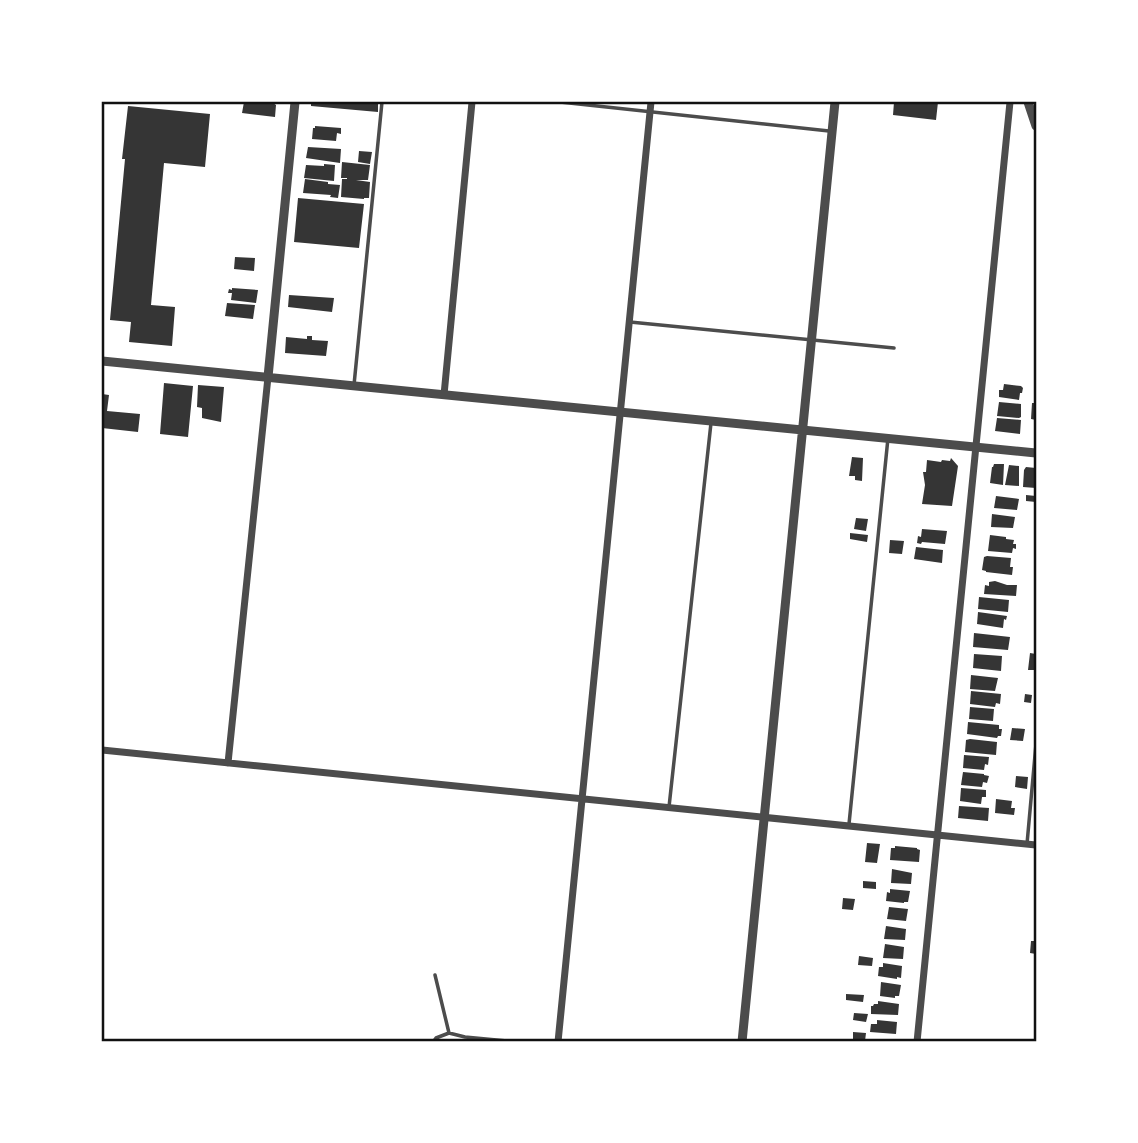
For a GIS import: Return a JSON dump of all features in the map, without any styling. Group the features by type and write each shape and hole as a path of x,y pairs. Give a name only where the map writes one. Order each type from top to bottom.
{"street":[{"path":"228,763 296,102"},
{"path":"444,395 472,102"},
{"path":"558,1041 651,102"},
{"path":"741,1041 835,102"},
{"path":"917,1041 1010,102"},
{"path":"1028,102 1037,126"},
{"path":"102,361 1037,453"},
{"path":"102,750 1037,845"}],"lane":[{"path":"354,386 382,102"},
{"path":"560,102 832,131"},
{"path":"630,322 894,348"},
{"path":"669,807 711,421"},
{"path":"849,827 888,438"},
{"path":"1027,844 1037,744"},
{"path":"435,975 449,1032"},
{"path":"433,1041 449,1032 465,1039 519,1041"}],"building":[{"path":"244,102 273,103 276,105 275,117 242,113"},
{"path":"311,102 378,102 378,112 311,106"},
{"path":"894,102 938,102 936,120 893,115"},
{"path":"128,106 210,114 205,167 164,163 151,305 175,307 172,346 129,342 131,322 110,320"},
{"path":"315,126 341,128 341,134 337,133 336,141 312,139"},
{"path":"308,147 341,149 340,163 306,158"},
{"path":"359,151 372,152 370,164 358,162"},
{"path":"342,162 370,165 368,180 356,180 370,182 369,198 341,197 342,179 347,179 341,178"},
{"path":"306,165 335,165 334,181 304,178"},
{"path":"305,179 340,185 338,198 303,193"},
{"path":"298,198 364,204 359,248 294,242"},
{"path":"235,257 255,258 254,271 234,269"},
{"path":"232,288 258,290 256,303 231,300 232,293 228,293"},
{"path":"289,295 334,298 332,312 288,307"},
{"path":"227,303 255,305 253,319 225,316"},
{"path":"307,336 312,336 312,340 328,341 326,356 285,353 286,337 307,339"},
{"path":"164,383 193,386 188,437 160,434"},
{"path":"1004,384 1023,388 1019,400 999,397 999,390 1003,390"},
{"path":"198,385 224,387 221,422 202,418 202,408 197,407"},
{"path":"102,394 109,395 107,411 140,414 138,432 102,428"},
{"path":"999,402 1021,404 1021,417 997,416"},
{"path":"1032,403 1036,403 1036,420 1031,419"},
{"path":"997,418 1021,420 1020,434 995,431"},
{"path":"852,457 863,458 862,481 855,480 855,476 849,476"},
{"path":"951,458 958,466 952,506 922,504 925,485 923,472 926,472 927,460 941,462 950,461"},
{"path":"994,464 1004,464 1003,485 990,483"},
{"path":"1009,465 1019,466 1019,486 1005,485"},
{"path":"1026,467 1036,468 1036,488 1023,487"},
{"path":"1026,495 1036,496 1036,502 1026,501"},
{"path":"996,496 1019,499 1017,510 994,508"},
{"path":"992,514 1015,517 1013,528 991,527"},
{"path":"856,518 868,519 866,531 854,529"},
{"path":"922,529 947,531 945,544 917,543"},
{"path":"850,533 868,535 867,542 850,539"},
{"path":"990,535 1014,540 1016,549 1013,548 1012,553 988,551"},
{"path":"890,540 904,541 902,554 889,553"},
{"path":"916,547 943,550 942,563 914,559"},
{"path":"984,557 1011,558 1012,575 982,570"},
{"path":"989,582 1017,585 1016,596 984,594 985,585 989,586"},
{"path":"979,597 1009,600 1008,612 978,609"},
{"path":"978,612 1007,616 1003,628 977,624"},
{"path":"974,633 1010,637 1008,650 973,647"},
{"path":"1030,653 1036,654 1036,670 1028,670"},
{"path":"974,654 1002,656 1001,671 973,668"},
{"path":"971,675 998,678 995,691 970,689"},
{"path":"971,691 1001,694 1000,704 996,703 995,707 970,704"},
{"path":"1025,694 1032,695 1031,703 1024,702"},
{"path":"970,707 994,709 993,721 969,719"},
{"path":"968,722 999,725 999,729 1002,729 1001,736 997,738 967,734"},
{"path":"1012,728 1025,729 1023,741 1010,740"},
{"path":"966,740 997,742 996,755 965,752"},
{"path":"964,755 989,757 988,765 985,764 984,770 963,768"},
{"path":"963,772 989,776 987,783 983,782 982,787 961,785"},
{"path":"1016,776 1028,777 1027,789 1015,787"},
{"path":"961,788 986,790 986,797 982,797 981,804 960,801"},
{"path":"996,799 1012,801 1014,815 995,813"},
{"path":"959,806 989,808 988,821 958,818"},
{"path":"867,843 880,844 877,863 865,862"},
{"path":"895,846 920,850 919,862 890,860 891,848"},
{"path":"892,869 912,873 911,884 891,883"},
{"path":"863,881 876,882 876,889 863,888"},
{"path":"890,889 910,891 908,902 886,901"},
{"path":"843,898 855,899 853,910 842,909"},
{"path":"889,907 908,909 906,921 887,919"},
{"path":"886,926 906,929 905,940 884,939"},
{"path":"1031,941 1036,941 1036,954 1030,953"},
{"path":"885,944 904,947 903,959 883,958"},
{"path":"859,956 873,958 872,966 858,965"},
{"path":"883,963 902,966 901,978 878,976 879,967 883,967"},
{"path":"881,982 901,985 899,996 880,996"},
{"path":"846,994 864,995 863,1002 846,1000"},
{"path":"878,1001 899,1004 898,1015 871,1014 871,1006 878,1004"},
{"path":"854,1013 868,1014 866,1022 853,1020"},
{"path":"877,1020 897,1022 896,1034 870,1032 871,1024 877,1024"},
{"path":"853,1032 866,1033 865,1041 853,1040"}]}
